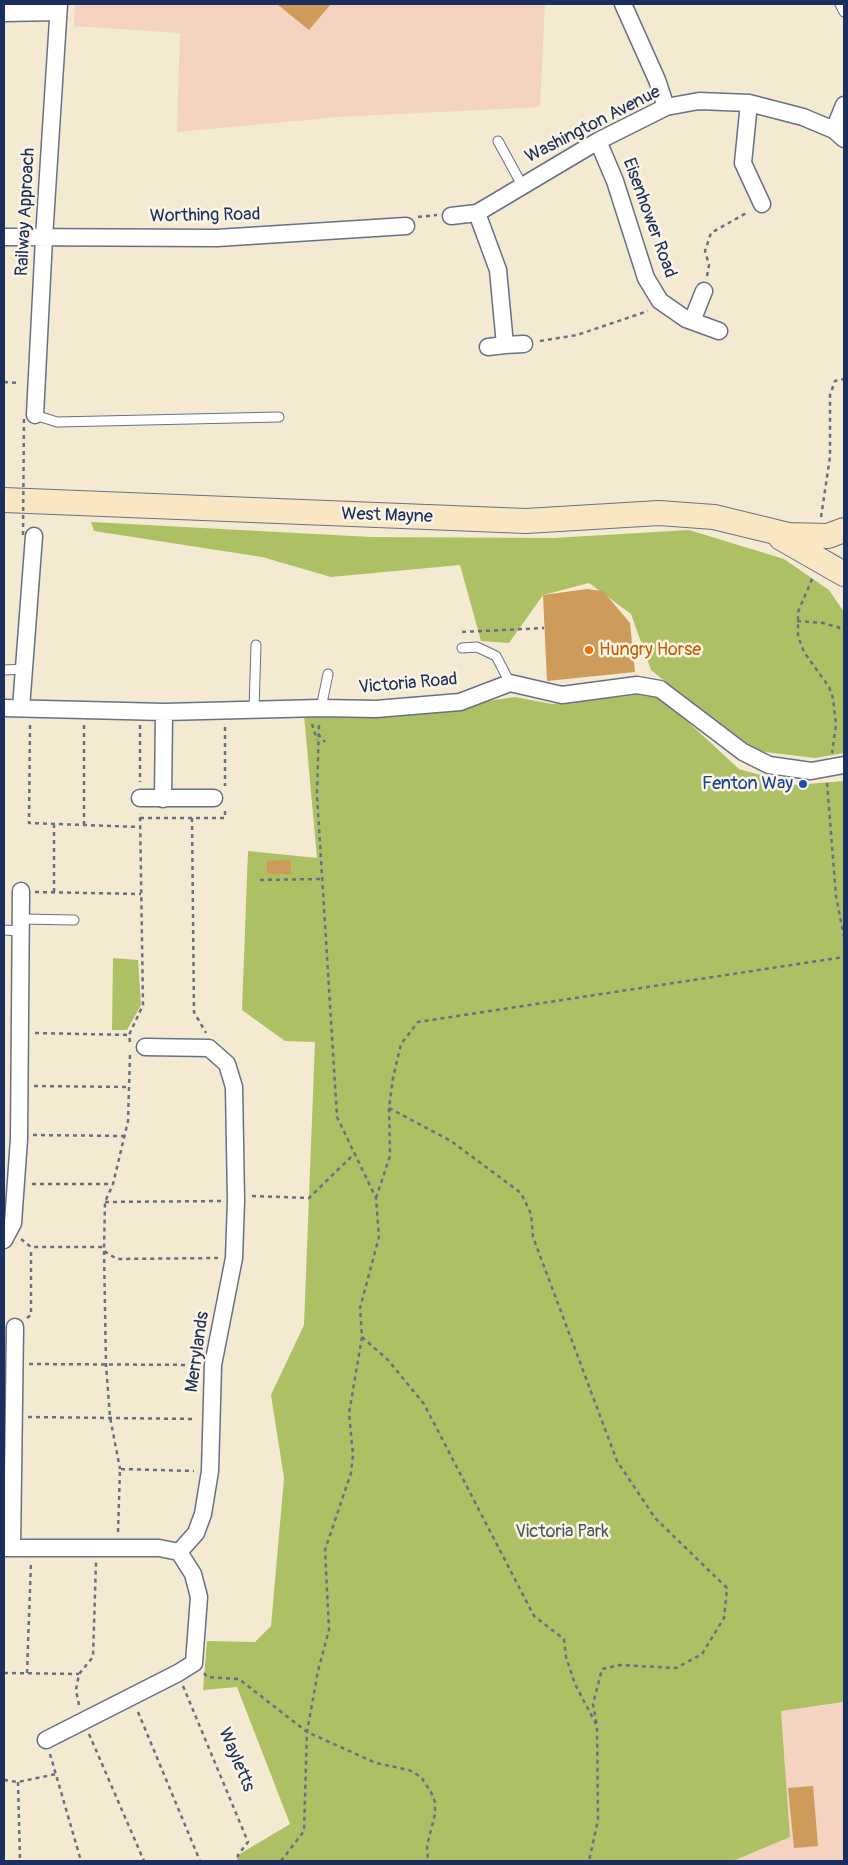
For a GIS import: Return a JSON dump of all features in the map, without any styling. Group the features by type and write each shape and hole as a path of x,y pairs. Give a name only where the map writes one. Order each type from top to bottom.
{"main road":[{"name":"West Mayne","path":"4,500 526,521 635,514 678,514 714,517 768,531 819,537 836,534 844,530"},
{"name":"West Mayne","path":"844,530 837,548 837,556 844,573"},
{"name":"West Mayne","path":"768,531 844,573"}],"street":[{"path":"623,4 657,80 666,107"},
{"path":"4,13 58,8"},
{"name":"Railway Approach","path":"30,415 44,238 58,8"},
{"name":"Washington Avenue","path":"451,216 477,213 522,184 598,141 666,107 698,101 748,103 803,117 839,135"},
{"path":"748,103 743,163 748,178 762,204"},
{"path":"839,135 844,106"},
{"name":"Eisenhower Road","path":"598,141 615,181 646,278 660,301 675,313 719,330"},
{"path":"477,213 498,270 505,345"},
{"name":"Worthing Road","path":"4,237 217,238 406,226"},
{"path":"692,321 704,291"},
{"path":"488,347 524,344"},
{"path":"26,708 24,669 28,536"},
{"path":"510,683 562,695 637,685 660,689 743,752 769,765 811,771 837,766"},
{"name":"Victoria Road","path":"4,708 140,712 321,708 376,709 460,702 510,683"},
{"path":"163,799 164,712"},
{"path":"140,798 221,798"},
{"path":"7,1235 16,1184 19,1134 21,891"},
{"path":"135,1047 209,1048"},
{"name":"Merrylands","path":"180,1552 196,1533 203,1514 210,1471 213,1365 234,1258 236,1198 234,1087 227,1064 209,1048"},
{"path":"16,1326 8,1548 118,1547 159,1548 180,1552 193,1574 199,1597 194,1663 46,1740"}],"lane":[{"path":"840,4 844,12"},
{"path":"498,141 522,184"},
{"path":"30,415 57,422 280,417"},
{"path":"254,709 256,645"},
{"path":"462,648 477,647 496,656 510,683"},
{"path":"4,670 24,669"},
{"path":"321,708 328,674"},
{"path":"4,930 21,925 74,920"}],"path":[{"path":"704,291 709,265 705,250 711,233 762,204"},
{"path":"406,226 406,218 451,216"},
{"path":"524,344 577,335 648,311 660,301"},
{"path":"821,524 822,498 830,457 830,395 835,381 844,378"},
{"path":"28,536 30,415"},
{"path":"814,575 798,612 798,636 804,652 829,687 833,698 837,766 827,787 836,896 844,938"},
{"path":"797,621 824,623 844,629"},
{"path":"462,632 544,628"},
{"path":"26,708 29,823 139,827"},
{"path":"281,1861 304,1831 307,1732 318,1671 329,1630 325,1550 351,1473 353,1455 349,1413 362,1337 360,1308 379,1237 376,1198 337,1117 317,795 318,734 321,708"},
{"path":"84,710 84,826"},
{"path":"140,818 225,818 221,798 225,710"},
{"path":"129,1035 143,1005 139,827 140,712"},
{"path":"318,734 325,742"},
{"path":"192,818 194,1012 211,1040 209,1048"},
{"path":"54,825 54,892"},
{"path":"260,880 322,878"},
{"path":"21,891 142,894"},
{"path":"376,1198 390,1156 389,1108 392,1078 401,1044 418,1022 844,957"},
{"path":"20,1033 129,1035"},
{"path":"118,1547 120,1469 110,1418 106,1365 104,1202 113,1184 124,1136 135,1047 129,1035"},
{"path":"129,1035 135,1047"},
{"path":"20,1086 130,1087"},
{"path":"389,1108 450,1142 521,1193 531,1214 533,1237 617,1461 655,1518 727,1588 724,1618 702,1654 676,1668 620,1665 602,1668 593,1704 597,1726 598,1820 589,1861"},
{"path":"19,1134 124,1136"},
{"path":"104,1202 309,1198 355,1153"},
{"path":"16,1184 113,1184"},
{"path":"7,1235 30,1247 104,1247"},
{"path":"16,1326 31,1315 30,1247"},
{"path":"104,1251 116,1259 234,1258"},
{"path":"362,1337 388,1360 424,1404 534,1616 564,1639 566,1657 575,1684 597,1726"},
{"path":"15,1364 213,1365"},
{"path":"14,1416 210,1419"},
{"path":"120,1469 210,1471"},
{"path":"27,1673 32,1548"},
{"path":"97,1548 93,1657 79,1674 76,1690 83,1721 144,1861"},
{"path":"194,1663 207,1677 239,1679 307,1732 376,1764 409,1770 421,1777 435,1802 435,1814 427,1846 428,1861"},
{"path":"4,1673 79,1674"},
{"name":"Wayletts","path":"178,1673 248,1842 238,1855 237,1861"},
{"path":"132,1696 200,1861"},
{"path":"46,1740 81,1861"},
{"path":"4,1780 18,1782 56,1774"},
{"path":"18,1782 20,1861"}],"shaded area":[{"path":"75,4 545,4 540,107 339,117 177,132 180,33 74,26"},
{"path":"844,1703 844,1861 733,1861 790,1837 781,1710"}],"green space":[{"path":"91,522 371,537 554,538 689,530 784,559 829,590 844,612 844,753 815,758 749,750 651,670 631,614 589,583 543,595 509,643 481,641 460,565 331,577 262,557 94,531"},
{"name":"Victoria Park","path":"645,694 662,698 739,769 796,785 844,781 844,1702 781,1711 790,1837 733,1861 237,1861 238,1855 290,1824 237,1687 203,1690 207,1641 255,1642 271,1626 284,1478 271,1395 304,1325 315,1042 285,1041 242,1010 248,851 317,858 304,715 474,703 515,697 552,704"},
{"path":"113,958 138,960 141,1005 127,1030 112,1030"}],"building":[{"path":"277,4 331,4 309,30"},
{"name":"Hungry Horse","path":"587,589 603,591 630,623 635,672 547,681 543,595"},
{"path":"291,860 291,874 267,874 267,861"},
{"path":"813,1786 818,1846 794,1848 788,1788"}],"place":[{"name":"Hungry Horse","path":"589,650"},
{"name":"Fenton Way","path":"803,784"}]}
